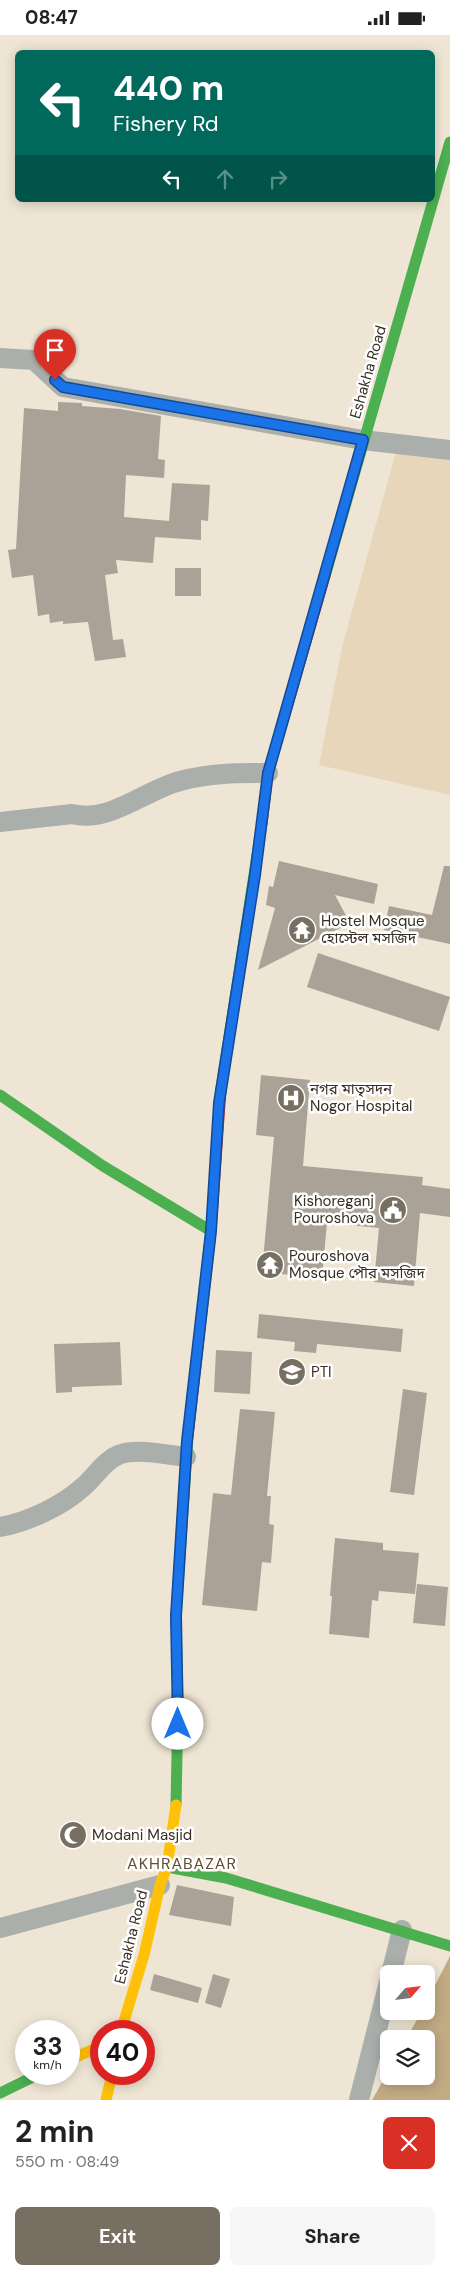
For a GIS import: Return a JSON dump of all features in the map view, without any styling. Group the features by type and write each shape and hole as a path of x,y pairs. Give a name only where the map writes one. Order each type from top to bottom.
{"street":[{"name":"Eshakha Road","path":"435,193 450,142"},
{"name":"Eshakha Road","path":"124,2020 144,1955 163,1876 177,1796 176,1616 186,1457 211,1231 219,1103 255,875 268,773 432,202"},
{"path":"0,358 34,360 63,387 363,440 450,450"},
{"path":"0,822 72,814 83,817 105,813 149,792 179,781 216,773 268,773"},
{"path":"0,1095 42,1127 151,1197 211,1231"},
{"path":"0,1527 41,1514 82,1488 104,1465 118,1455 128,1452 186,1457"},
{"path":"0,1928 163,1876 226,1878 450,1946"},
{"path":"393,1965 402,1930"},
{"path":"359,2100 380,2017"},
{"path":"0,2093 16,2085"},
{"path":"106,2100 109,2085"}],"shaded area":[{"path":"396,452 450,459 450,795 319,765 342,647"},
{"path":"450,1956 450,2100 372,2100 380,2085 435,2085 435,2030 411,2030 417,2020 435,2020 435,1985"}],"building":[{"path":"58,402 82,403 82,406 120,409 161,416 158,459 165,460 164,478 126,475 124,517 169,521 172,483 210,485 208,521 201,520 201,540 155,537 153,563 116,560 118,573 105,575 113,640 123,639 126,657 95,661 88,622 63,624 63,621 50,623 49,614 38,616 33,575 12,578 8,550 16,549 24,408 58,411"},
{"path":"175,568 201,568 201,596 175,596"},
{"path":"279,861 378,884 374,904 335,895 350,923 258,970 275,908 266,905 269,886 273,887"},
{"path":"444,866 450,866 450,944 384,930 389,906 432,915"},
{"path":"318,953 450,997 439,1031 307,987"},
{"path":"261,1075 310,1080 303,1166 423,1177 422,1185 450,1189 450,1217 420,1213 414,1286 374,1282 379,1228 327,1223 322,1278 262,1272 274,1137 256,1135"},
{"path":"259,1314 403,1329 401,1352 317,1344 316,1353 294,1351 295,1342 257,1338"},
{"path":"120,1342 122,1385 72,1387 72,1392 56,1393 54,1344"},
{"path":"216,1350 252,1352 250,1394 214,1392"},
{"path":"403,1389 427,1393 414,1495 390,1492"},
{"path":"240,1409 275,1412 267,1496 271,1496 269,1524 274,1525 271,1563 262,1562 257,1611 202,1605 213,1493 231,1495"},
{"path":"335,1538 383,1543 383,1550 419,1553 415,1594 379,1591 378,1601 372,1600 369,1638 329,1634"},
{"path":"417,1584 448,1587 445,1626 413,1623"},
{"path":"177,1885 234,1897 231,1926 169,1915"},
{"path":"154,1974 202,1988 198,2003 150,1990"},
{"path":"213,1974 230,1979 221,2008 205,2003"}],"traffic: fast":[{"path":"435,194 450,142"},
{"path":"325,576 433,202"},
{"path":"221,1089 262,823"},
{"path":"0,1095 103,1166 211,1231"},
{"path":"176,1805 178,1706 176,1616 188,1436"},
{"path":"167,1867 226,1878 450,1946"},
{"path":"0,2093 16,2085"}],"traffic: slow":[{"path":"124,2020 144,1955 160,1885 167,1867 176,1805"},
{"path":"80,2055 90,2051"},
{"path":"106,2100 109,2085"}],"traffic: jam":[{"path":"262,823 268,773 325,576"},
{"path":"188,1436 211,1231 221,1089"}],"place":[{"name":"Hostel Mosque হোস্টেল মসজিদ","path":"302,930"},
{"name":"নগর মাতৃসদন Nogor Hospital","path":"291,1098"},
{"name":"Kishoreganj Pouroshova","path":"393,1210"},
{"name":"Pouroshova Mosque পৌর মসজিদ","path":"270,1265"},
{"name":"PTI","path":"292,1372"},
{"name":"Modani Masjid","path":"73,1835"}],"district":[{"name":"AKHRABAZAR","path":"182,1863"}],"route":[{"path":"55,380 63,387 363,440 268,773 255,875 219,1103 211,1231 187,1441 176,1616 178,1724"}]}
